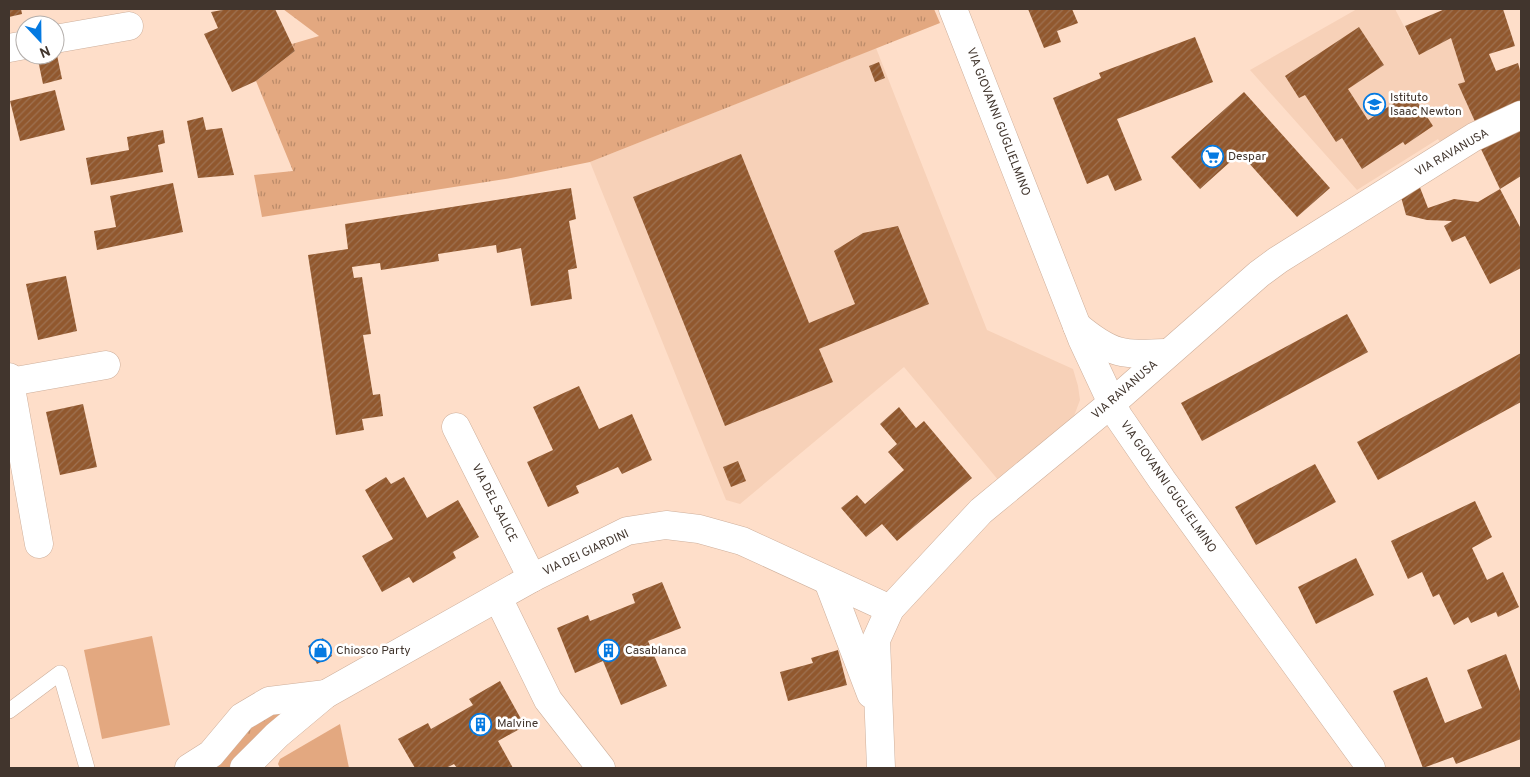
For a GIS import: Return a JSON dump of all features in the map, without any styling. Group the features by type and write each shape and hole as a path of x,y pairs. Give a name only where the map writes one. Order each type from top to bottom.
{"street":[{"name":"VIA GIOVANNI GUGLIELMINO","path":"953,9 1076,326 1118,416 1162,480 1371,768"},
{"path":"65,38 129,26"},
{"name":"VIA RAVANUSA","path":"881,768 876,640 890,609 981,512 1112,402 1259,274 1474,137 1521,115"},
{"path":"1076,326 1111,350 1125,354 1168,353"},
{"path":"39,544 9,380 106,365"},
{"name":"VIA DEL SALICE","path":"456,427 532,578"},
{"name":"VIA DEI GIARDINI","path":"244,768 277,735 326,694 532,578 627,531 666,525 699,529 742,541 890,609"},
{"path":"828,581 880,717"},
{"path":"498,598 548,700 601,768"},
{"name":"VIA DEI GIARDINI","path":"189,768 211,754 242,717 269,701 326,694"}],"lane":[{"path":"9,711 60,673 87,768"}],"shaded area":[{"name":"Istituto Isaac Newton","path":"1357,9 1395,9 1419,55 1451,38 1465,82 1458,84 1477,126 1440,142 1438,139 1357,190 1250,70"},
{"path":"876,48 987,330 1073,369 1080,400 1074,416 1061,430 999,481 904,367 740,504 726,500 590,162"}],"green space":[{"path":"283,9 934,9 940,23 590,162 511,178 262,217 254,175 293,171 256,81 295,51 292,44 319,36"},
{"path":"152,636 170,725 102,739 84,650"},
{"path":"312,700 233,768 205,768 247,724"},
{"path":"340,724 349,768 280,768 278,764 280,759"}],"building":[{"path":"9,9 21,9 22,14 9,17"},
{"path":"228,9 275,9 295,51 256,81 232,92 204,34 218,28 211,12"},
{"path":"1028,9 1072,9 1078,23 1057,31 1061,42 1044,48"},
{"path":"1445,9 1503,9 1515,46 1489,54 1496,71 1518,63 1521,74 1521,103 1477,126 1458,84 1465,82 1451,38 1419,55 1405,26"},
{"path":"1359,27 1384,65 1348,89 1368,120 1411,92 1433,126 1405,145 1403,142 1362,169 1342,138 1336,142 1305,95 1299,98 1285,76"},
{"path":"1195,37 1213,82 1117,119 1142,180 1115,191 1108,175 1087,184 1053,98 1101,78 1099,73"},
{"path":"879,62 885,78 875,82 869,66"},
{"path":"39,65 59,65 62,79 43,84"},
{"path":"55,90 65,130 20,141 10,101"},
{"path":"1244,92 1330,188 1297,217 1240,153 1200,189 1171,157"},
{"path":"203,117 206,130 222,128 234,175 198,178 187,121"},
{"path":"1521,127 1521,176 1500,189 1480,147"},
{"path":"163,130 165,143 158,145 163,172 91,185 86,158 129,150 127,137"},
{"path":"741,154 809,323 855,304 834,251 863,233 898,226 929,304 819,349 833,382 725,426 633,197"},
{"path":"173,183 183,232 97,250 94,231 116,227 110,196"},
{"path":"1419,185 1428,208 1454,199 1478,202 1500,189 1521,229 1521,268 1490,284 1465,236 1452,242 1444,226 1452,221 1427,220 1406,215 1401,197"},
{"path":"571,188 576,219 569,221 577,268 568,270 572,299 531,306 521,248 497,253 496,245 438,254 439,261 381,270 380,263 352,267 354,278 362,277 371,334 363,335 373,395 380,394 383,416 362,419 364,430 336,435 308,255 348,249 345,224"},
{"path":"66,276 77,331 38,340 26,284"},
{"path":"1347,314 1368,352 1202,441 1181,403"},
{"path":"1521,353 1521,402 1378,480 1357,442"},
{"path":"579,386 599,429 632,414 652,460 622,474 618,467 576,486 579,493 548,507 527,462 553,450 533,407"},
{"path":"83,404 97,467 60,475 46,412"},
{"path":"899,407 916,428 924,421 972,478 897,541 882,524 866,537 841,508 857,495 865,504 904,470 888,452 897,444 880,424"},
{"path":"738,461 746,481 731,487 723,467"},
{"path":"1315,464 1336,502 1256,545 1235,507"},
{"path":"386,477 391,484 404,477 427,518 458,500 479,537 453,552 456,558 413,583 409,577 382,592 362,556 393,539 365,490"},
{"path":"1475,501 1492,537 1472,548 1487,580 1503,572 1519,607 1498,617 1496,612 1471,623 1468,617 1454,625 1439,594 1433,597 1422,572 1408,579 1391,541"},
{"path":"1356,558 1374,595 1316,624 1298,587"},
{"name":"Casablanca","path":"662,582 681,628 648,641 667,686 621,705 603,661 575,673 557,628 588,615 590,621 635,603 632,594"},
{"name":"Chiosco Party","path":"323,638 332,656 317,664 308,646"},
{"path":"838,650 847,685 788,701 780,672 813,663 811,658"},
{"path":"1506,654 1521,694 1521,739 1456,764 1453,757 1423,768 1393,691 1427,677 1445,723 1482,708 1467,670"},
{"name":"Malvine","path":"500,681 525,726 498,741 513,768 457,768 454,764 446,768 415,768 398,739 428,723 431,729 473,705 469,699"}],"place":[{"name":"Istituto Isaac Newton","path":"1374,105"},
{"name":"Despar","path":"1212,157"},
{"name":"Chiosco Party","path":"320,651"},
{"name":"Casablanca","path":"609,651"},
{"name":"Malvine","path":"481,724"}]}
